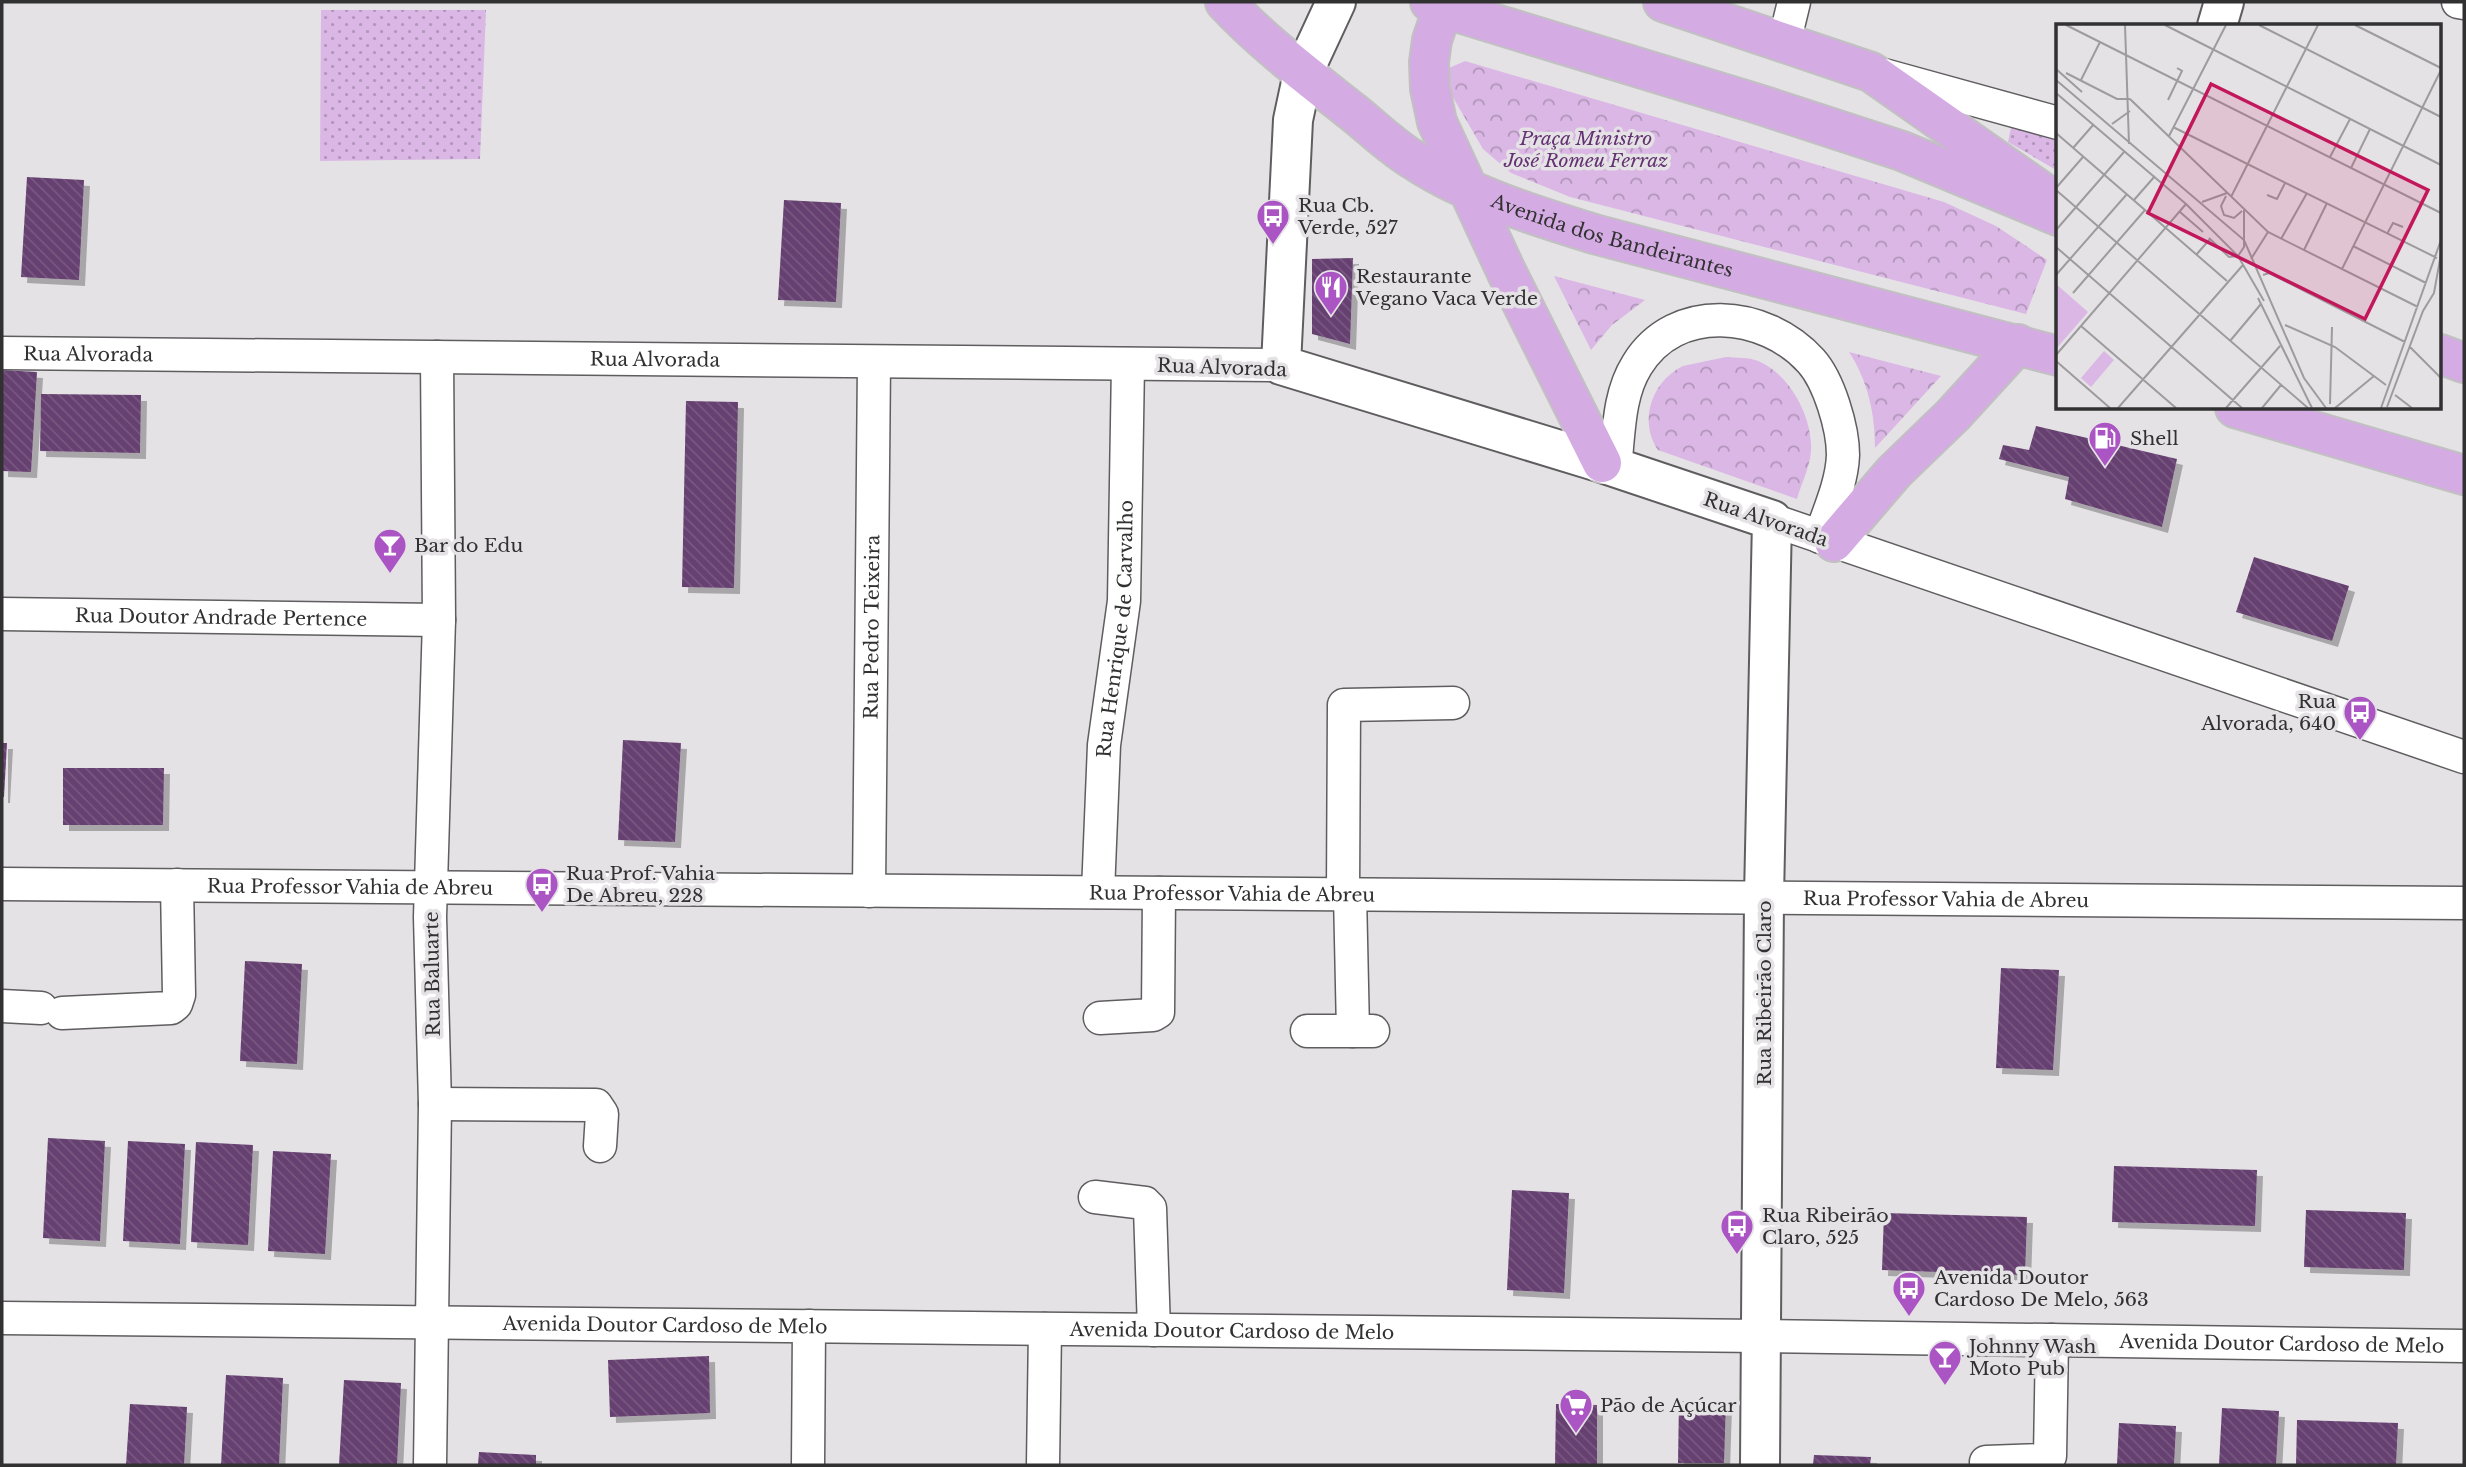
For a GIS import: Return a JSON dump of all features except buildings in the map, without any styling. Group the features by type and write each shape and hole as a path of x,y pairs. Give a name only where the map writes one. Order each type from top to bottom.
{"highway":[{"name":"Avenida dos Bandeirantes","path":"1225,2 1303,73 1416,162 1466,187 1532,215 1594,234 2056,355"},
{"path":"1663,2 1871,72 2056,202"},
{"path":"1609,466 1466,187 1437,122 1430,89 1429,62 1440,4 1902,150 2056,215"},
{"path":"1827,539 1953,415 2018,344"},
{"path":"2442,355 2464,363"},
{"path":"2242,410 2464,475"}],"street":[{"path":"1281,365 1293,120 1303,73 1336,2"},
{"path":"1784,43 1794,2"},
{"path":"2218,24 2224,2"},
{"path":"2459,2 2464,3"},
{"path":"1871,72 2056,122"},
{"path":"1609,466 1624,392 1637,365 1658,339 1686,326 1713,319 1762,326 1790,342 1812,362 1830,396 1843,455 1827,539"},
{"name":"Rua Alvorada","path":"2,353 1281,365 1609,466 1772,520 2464,757"},
{"name":"Rua Baluarte","path":"430,1465 435,1104 431,887 439,620 437,357"},
{"name":"Rua Pedro Teixeira","path":"869,891 874,362"},
{"name":"Rua Henrique de Carvalho","path":"1098,892 1104,745 1124,601 1128,364"},
{"name":"Rua Ribeirão Claro","path":"1760,1465 1764,897 1772,520"},
{"name":"Rua Doutor Andrade Pertence","path":"2,614 439,620"},
{"path":"1307,1031 1364,1031 1347,894 1344,705 1453,703"},
{"name":"Rua Professor Vahia de Abreu","path":"2,884 2464,903"},
{"path":"2,1006 51,1010 171,1008 176,1004 178,995 177,885"},
{"path":"1100,1018 1153,1016 1157,1012 1159,892"},
{"path":"435,1104 596,1105 602,1114 600,1146"},
{"path":"1095,1197 1145,1203 1150,1208 1154,1330"},
{"name":"Avenida Doutor Cardoso de Melo","path":"2,1318 2464,1346"},
{"path":"808,1465 809,1326"},
{"path":"1043,1465 1045,1329"},
{"path":"1986,1462 2045,1460 2050,1456 2052,1340"}],"green space":[{"path":"321,10 486,10 480,159 320,161"},
{"name":"Praça Ministro José Romeu Ferraz","path":"1465,61 1944,202 1996,226 2047,260 2026,314 1570,197 1511,173 1483,149 1451,94 1449,68"},
{"path":"2013,118 2056,133 2056,170 2008,142"},
{"path":"1554,276 1645,300 1612,325 1591,350"},
{"path":"1849,352 1941,376 1875,448 1869,398 1861,374"},
{"path":"1726,357 1746,358 1770,367 1789,386 1804,411 1811,438 1811,451 1797,499 1658,450 1652,439 1649,427 1651,403 1663,381 1683,366"}],"place":[{"name":"Rua Cb. Verde, 527","path":"1273,246"},
{"name":"Restaurante Vegano Vaca Verde","path":"1331,317"},
{"name":"Shell","path":"2105,468"},
{"name":"Bar do Edu","path":"390,575"},
{"name":"Rua Alvorada, 640","path":"2360,742"},
{"name":"Rua Prof. Vahia De Abreu, 228","path":"542,914"},
{"name":"Rua Ribeirão Claro, 525","path":"1737,1256"},
{"name":"Avenida Doutor Cardoso De Melo, 563","path":"1909,1318"},
{"name":"Johnny Wash Moto Pub","path":"1945,1387"},
{"name":"Pão de Açúcar","path":"1576,1435"}]}
